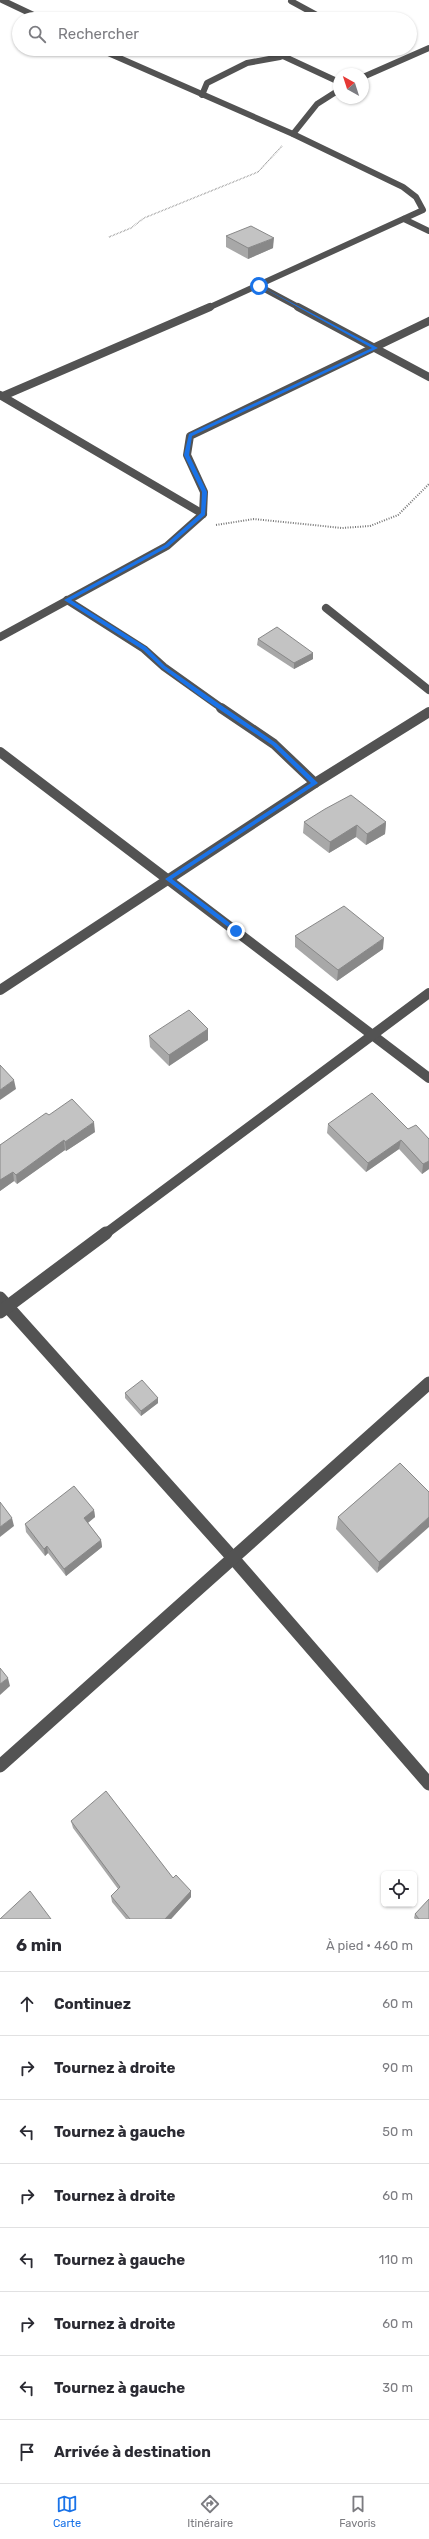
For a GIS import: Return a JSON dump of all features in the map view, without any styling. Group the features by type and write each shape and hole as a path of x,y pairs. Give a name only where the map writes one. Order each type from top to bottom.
{"street":[{"path":"2,0 27,12"},
{"path":"291,1 311,12"},
{"path":"417,53 429,48"},
{"path":"1,395 259,286 325,253 423,210 416,197 403,187 293,134 115,56"},
{"path":"202,95 207,83 247,63 283,56 333,79"},
{"path":"369,74 411,56"},
{"path":"293,134 316,104 333,94"},
{"path":"404,219 429,231"},
{"path":"259,286 429,377"},
{"path":"0,637 167,546 203,514 204,492 186,455 190,436 429,322"},
{"path":"1,395 203,514"},
{"path":"67,600 144,649 164,667 194,689 274,744 315,783"},
{"path":"326,608 429,690"},
{"path":"0,990 315,783 429,712"},
{"path":"0,752 429,1078"},
{"path":"429,993 3,1305 233,1558 429,1784"},
{"path":"0,1766 429,1383"}],"path":[{"path":"109,237 131,228 144,218 237,182 258,172 293,134"},
{"path":"186,529 254,520 342,528 370,526 398,515 429,484"}],"building":[{"path":"251,226 274,238 248,248 226,236"},
{"path":"277,627 313,653 294,663 258,639"},
{"path":"351,795 386,822 367,834 357,825 330,842 304,822 325,809"},
{"path":"344,906 384,938 338,970 295,936"},
{"path":"189,1010 208,1029 169,1055 149,1036"},
{"path":"0,1065 14,1080 0,1090"},
{"path":"372,1093 408,1129 416,1125 429,1139 429,1161 423,1164 401,1140 368,1163 328,1124"},
{"path":"72,1099 94,1122 65,1142 64,1140 16,1175 13,1172 0,1180 0,1145 46,1113 49,1115"},
{"path":"142,1380 158,1398 141,1411 125,1393"},
{"path":"400,1463 429,1492 429,1517 379,1562 338,1517"},
{"path":"74,1486 94,1510 84,1518 101,1540 64,1569 47,1546 44,1549 25,1524"},
{"path":"0,1502 12,1518 0,1527"},
{"path":"0,1668 8,1678 0,1684"},
{"path":"106,1791 173,1878 176,1875 191,1891 165,1919 130,1919 111,1896 120,1887 71,1821"},
{"path":"30,1891 51,1919 0,1919"},
{"path":"429,1899 429,1919 419,1919 415,1914"}],"route":[{"path":"236,931 168,879 315,783 274,744 206,698 164,667 144,649 67,600 167,546 203,514 204,492 186,455 190,436 375,348 259,286"}]}
